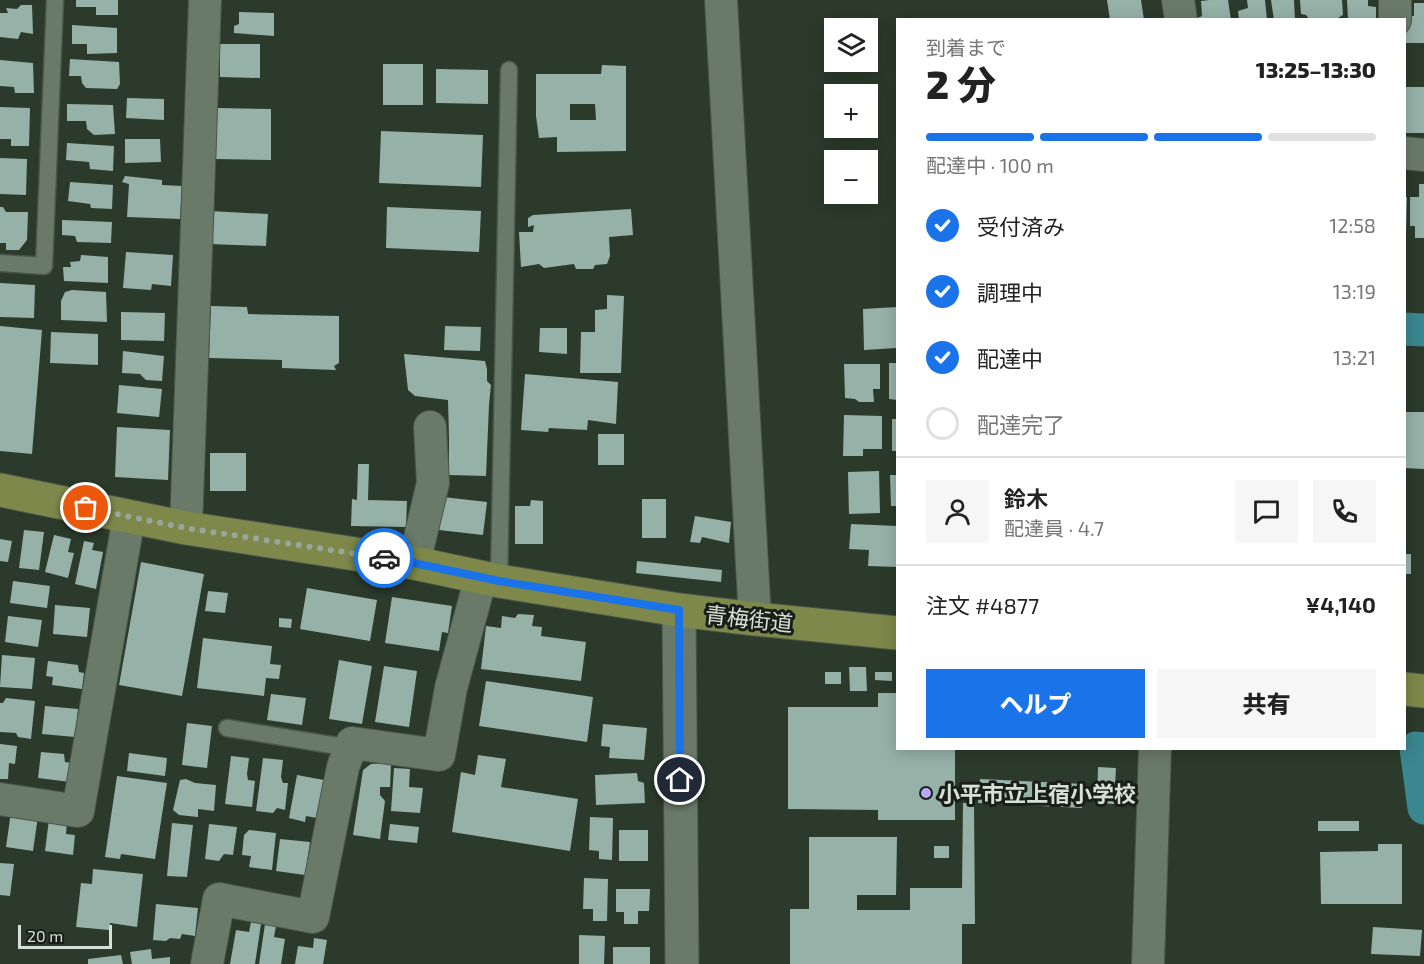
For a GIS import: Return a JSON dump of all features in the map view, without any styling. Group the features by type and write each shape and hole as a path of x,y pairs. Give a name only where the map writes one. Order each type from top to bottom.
{"main road":[{"name":"青梅街道","path":"0,490 186,528 414,563 490,579 679,610 896,633"},
{"path":"1406,689 1424,691"}],"street":[{"path":"186,528 205,0"},
{"path":"721,0 755,619"},
{"path":"1178,0 1181,18"},
{"path":"1395,0 1395,18"},
{"path":"1406,153 1424,155"},
{"path":"414,563 433,483 430,427"},
{"path":"0,799 78,811 129,517"},
{"path":"207,964 219,899 313,917 342,767 352,743 439,755 451,688 490,579"},
{"path":"679,610 682,964"},
{"path":"1148,964 1155,750"}],"lane":[{"path":"0,263 44,266 55,0"},
{"path":"490,579 509,70"},
{"path":"227,728 350,748"}],"building":[{"path":"76,0 118,0 118,15 96,15 96,7 76,7"},
{"path":"1107,0 1141,0 1144,18 1110,18"},
{"path":"1228,0 1231,18 1197,18 1202,16 1201,1"},
{"path":"1247,0 1265,0 1267,18 1239,18 1238,11 1248,8"},
{"path":"1271,0 1294,0 1295,18 1274,18"},
{"path":"1300,0 1342,0 1343,15 1338,18 1308,18 1301,14"},
{"path":"1347,0 1368,0 1368,6 1376,7 1376,18 1348,18"},
{"path":"1414,3 1424,3 1424,43 1406,43 1406,16 1414,16"},
{"path":"21,5 32,5 33,34 21,32 18,39 0,37 0,13 8,13 6,8 17,9"},
{"path":"239,12 274,13 274,36 234,33 234,26 239,24"},
{"path":"72,25 117,28 117,53 87,54 87,44 72,44"},
{"path":"220,44 260,44 260,78 220,77"},
{"path":"70,59 119,62 120,84 117,89 86,88 81,76 69,76"},
{"path":"0,60 33,63 34,93 15,93 14,87 0,86"},
{"path":"383,64 423,64 423,105 383,105"},
{"path":"602,65 626,66 626,151 557,152 557,137 539,138 536,116 536,74 601,74","holes":["570,104 595,104 596,120 570,120"]},
{"path":"436,69 488,70 488,104 436,103"},
{"path":"1406,87 1424,87 1424,133 1406,133"},
{"path":"127,98 164,99 164,120 126,118"},
{"path":"67,104 113,105 115,134 94,135 87,129 86,121 67,121"},
{"path":"0,107 30,108 29,146 11,146 11,139 0,139"},
{"path":"217,108 271,109 271,160 216,159"},
{"path":"381,131 483,135 481,187 379,183"},
{"path":"125,139 160,139 161,162 125,163"},
{"path":"67,143 114,146 113,171 90,169 89,162 66,160"},
{"path":"0,158 27,159 26,195 0,194"},
{"path":"125,176 162,180 162,185 182,186 180,219 127,217 129,184 122,182"},
{"path":"70,182 113,185 112,209 91,208 90,204 68,201"},
{"path":"1419,184 1424,184 1424,238 1415,238 1415,226 1410,226 1410,197 1419,197"},
{"path":"0,207 3,207 6,212 28,212 27,240 19,250 6,250 6,243 0,243"},
{"path":"387,207 481,211 479,252 386,248"},
{"path":"631,209 633,235 609,237 610,256 607,264 595,265 593,269 576,269 574,264 544,268 539,264 521,267 519,232 533,232 534,225 528,227 528,218 533,215"},
{"path":"210,211 268,214 266,246 209,244"},
{"path":"62,220 112,222 111,243 77,242 75,236 62,235"},
{"path":"126,252 173,255 171,286 152,284 151,290 123,288"},
{"path":"81,255 108,257 108,283 64,281 63,267 71,267 70,262 80,261"},
{"path":"0,283 35,285 34,318 0,317"},
{"path":"72,290 106,292 107,322 61,320 61,301 65,292"},
{"path":"607,295 624,296 621,373 580,373 581,332 595,332 595,310 607,309"},
{"path":"211,306 247,307 248,314 339,316 339,363 334,366 336,370 282,368 282,360 209,358"},
{"path":"896,307 896,348 864,350 863,309"},
{"path":"121,312 165,313 164,341 121,340"},
{"path":"0,326 42,330 32,454 0,451"},
{"path":"445,326 481,327 480,351 444,350"},
{"path":"540,328 567,328 567,354 539,352"},
{"path":"51,332 98,334 98,365 50,363"},
{"path":"123,351 164,356 162,381 146,380 140,374 122,373"},
{"path":"404,354 485,361 487,381 491,385 486,476 449,475 448,400 415,396 408,390"},
{"path":"889,363 896,363 896,400 889,399"},
{"path":"844,364 880,364 880,389 873,389 874,402 859,402 845,398"},
{"path":"525,374 618,382 616,424 588,420 587,430 549,428 548,432 521,430"},
{"path":"119,385 162,389 159,417 117,413"},
{"path":"1406,412 1424,412 1424,469 1406,468"},
{"path":"844,415 882,416 882,449 863,449 863,456 843,456"},
{"path":"892,419 896,419 896,451 892,451"},
{"path":"117,427 170,430 168,480 115,477"},
{"path":"598,434 624,434 624,465 598,465"},
{"path":"210,453 246,453 246,491 210,491"},
{"path":"358,464 369,464 368,500 407,501 406,527 351,526 352,499 357,500"},
{"path":"879,471 880,513 849,514 848,472"},
{"path":"890,475 896,475 896,506 891,506"},
{"path":"443,497 487,502 483,535 439,530"},
{"path":"642,499 666,499 666,538 642,538"},
{"path":"531,500 543,501 543,544 515,544 515,506 530,506"},
{"path":"695,516 731,522 729,543 702,537 700,543 690,542"},
{"path":"851,524 896,526 896,567 868,566 869,550 849,549"},
{"path":"24,530 44,532 39,570 19,568"},
{"path":"54,535 71,539 68,552 74,553 68,578 45,572"},
{"path":"0,539 12,541 8,562 0,561"},
{"path":"84,541 94,543 92,550 103,552 96,589 75,584"},
{"path":"1406,554 1411,554 1411,574 1406,574"},
{"path":"637,561 722,570 721,582 636,573"},
{"path":"141,562 204,574 182,696 119,685"},
{"path":"13,581 50,586 47,608 10,603"},
{"path":"307,588 377,600 370,641 300,629"},
{"path":"208,591 228,593 225,613 205,611"},
{"path":"392,597 452,606 448,633 442,632 439,651 385,643"},
{"path":"55,605 90,608 87,637 53,634"},
{"path":"518,614 534,615 532,626 542,627 541,636 586,642 581,681 481,669 486,626 501,628 502,616 515,618"},
{"path":"8,616 42,620 38,647 5,642"},
{"path":"279,618 292,619 291,628 279,627"},
{"path":"203,638 272,646 270,664 281,665 279,679 266,678 264,696 197,688"},
{"path":"2,655 35,658 32,689 0,687"},
{"path":"339,660 372,666 362,724 329,719"},
{"path":"48,661 78,665 79,672 84,673 82,689 52,685 53,677 46,676"},
{"path":"384,666 417,671 409,727 375,722"},
{"path":"849,667 866,667 867,691 850,691"},
{"path":"825,672 841,672 841,684 825,684"},
{"path":"875,672 892,672 892,681 875,680"},
{"path":"486,681 593,697 587,742 479,726"},
{"path":"878,693 896,693 896,750 955,750 955,820 878,820 878,810 788,809 788,707 878,707"},
{"path":"271,694 306,698 302,725 267,720"},
{"path":"6,698 35,701 31,739 18,737 16,733 0,732 0,703 3,703"},
{"path":"45,706 78,709 75,737 42,734"},
{"path":"187,723 212,726 207,768 182,765"},
{"path":"603,724 647,728 644,760 609,758 610,747 601,746"},
{"path":"0,744 17,746 15,764 9,763 8,779 0,779"},
{"path":"41,752 64,754 65,762 72,763 70,782 38,778"},
{"path":"129,753 167,758 165,776 127,771"},
{"path":"478,755 506,759 501,787 578,799 570,851 452,832 461,772 475,775"},
{"path":"231,756 249,758 248,780 255,781 252,807 225,804"},
{"path":"263,758 283,760 281,777 283,783 288,783 285,810 277,808 273,813 256,811"},
{"path":"371,764 391,765 390,787 380,787 380,795 385,801 380,839 353,835 363,770"},
{"path":"1098,767 1116,768 1114,804 1097,803"},
{"path":"394,768 410,769 409,787 423,788 420,813 391,811"},
{"path":"637,773 638,781 644,783 645,803 596,805 595,775"},
{"path":"297,775 324,780 317,818 306,816 305,822 289,818"},
{"path":"117,776 167,783 155,859 121,854 120,859 105,857"},
{"path":"186,779 195,783 216,785 214,811 198,809 198,817 179,815 173,810 180,780"},
{"path":"980,779 1084,784 1082,808 978,803"},
{"path":"963,803 974,803 975,924 962,924 962,964 790,964 790,909 809,909 809,837 897,837 896,895 857,895 857,910 910,910 910,888 962,888"},
{"path":"11,812 38,816 33,851 6,847"},
{"path":"590,817 613,818 612,860 599,859 599,851 589,850"},
{"path":"49,819 67,822 66,834 75,835 73,855 45,851"},
{"path":"1318,821 1359,821 1359,831 1318,831"},
{"path":"172,823 193,825 187,877 167,876"},
{"path":"209,824 237,827 233,855 224,854 219,861 205,859"},
{"path":"390,824 419,827 417,843 388,840"},
{"path":"249,830 276,833 272,870 249,867 251,856 242,855 244,835"},
{"path":"619,830 648,830 648,861 619,861"},
{"path":"280,839 310,842 305,875 276,871"},
{"path":"1378,844 1402,844 1402,904 1321,904 1320,852 1378,851"},
{"path":"934,846 949,846 949,858 934,858"},
{"path":"0,863 14,864 10,896 0,895"},
{"path":"93,869 143,874 137,927 110,923 109,930 76,927 81,883 92,884"},
{"path":"584,878 608,879 607,921 593,921 593,909 583,909"},
{"path":"616,889 650,889 649,911 638,911 638,924 624,924 624,912 616,912"},
{"path":"156,904 198,908 195,936 182,934 180,939 153,940"},
{"path":"251,922 261,924 255,964 230,964 236,930 249,932"},
{"path":"265,924 276,926 274,937 285,939 281,964 259,964"},
{"path":"1373,927 1422,930 1420,956 1371,954"},
{"path":"579,935 605,936 604,964 579,964"},
{"path":"314,938 327,940 323,964 295,964 298,946 313,948"},
{"path":"613,947 650,947 650,964 613,964"},
{"path":"151,949 152,959 170,957 170,964 132,964 130,952"},
{"path":"121,955 123,964 88,964 88,959"}],"waterway":[{"path":"1406,329 1424,330"},
{"path":"1424,749 1416,748 1424,808"}],"way so far":[{"path":"86,508 186,528 384,558"}],"place":[{"name":"小平市立上宿小学校","path":"926,793"}],"route":[{"path":"384,558 499,581 679,610 680,780"}]}
